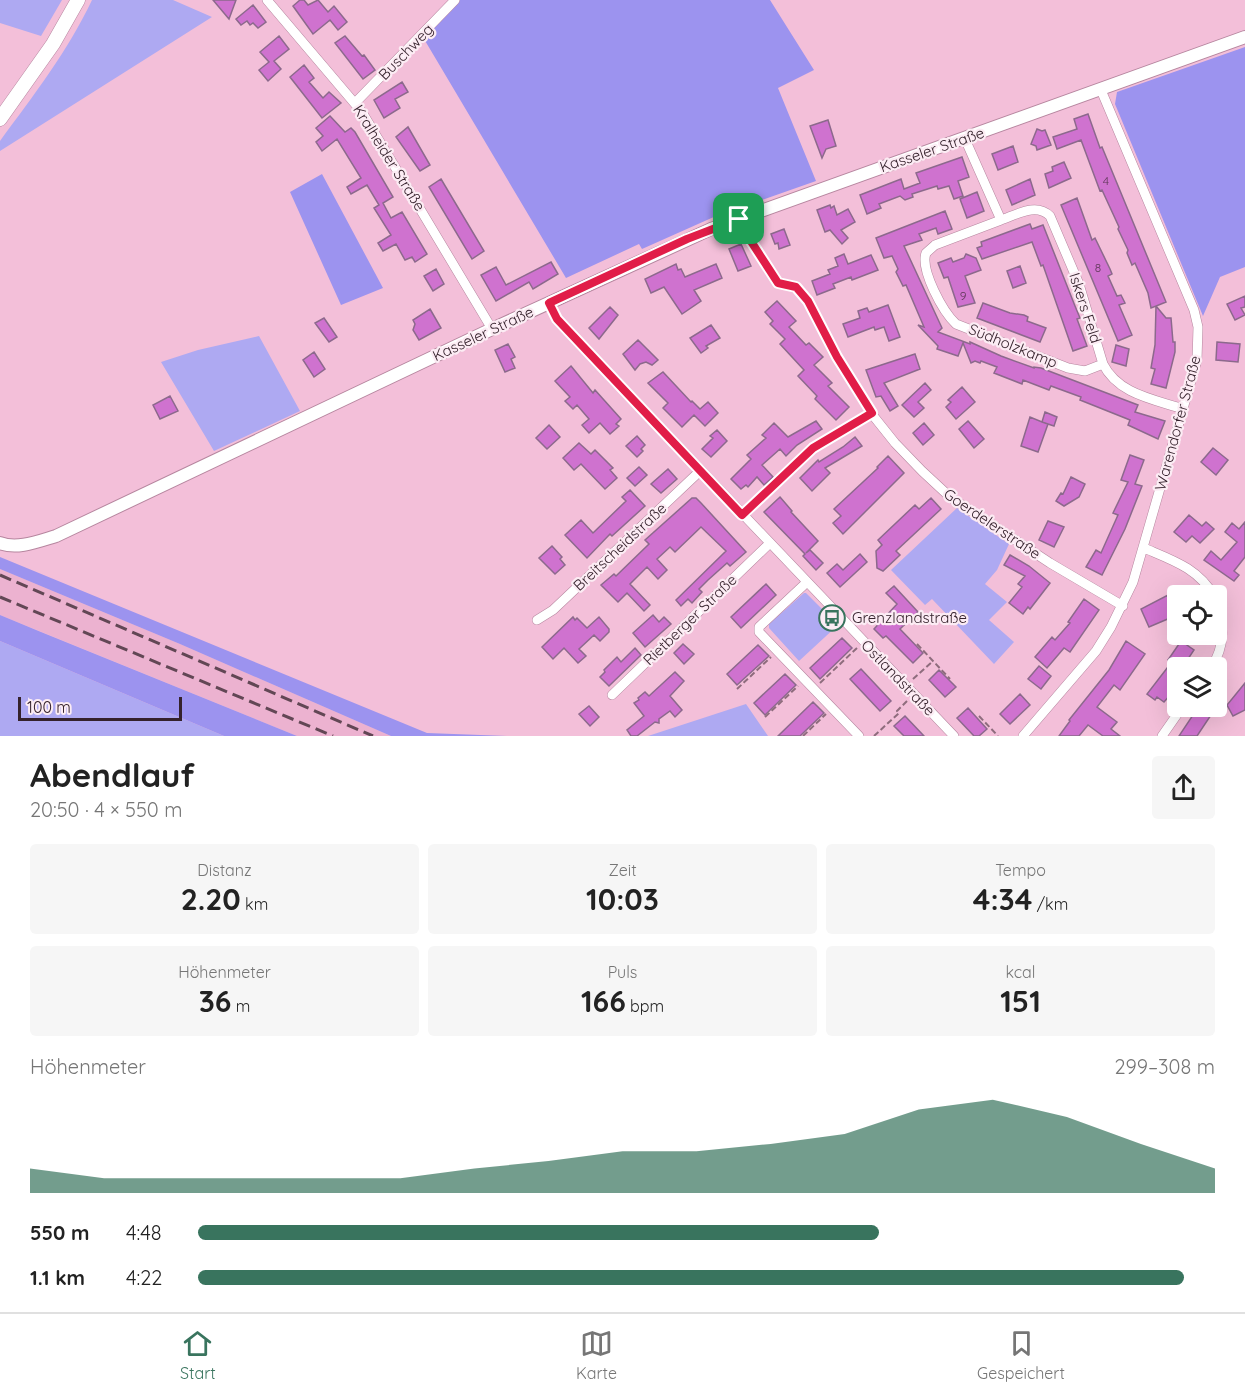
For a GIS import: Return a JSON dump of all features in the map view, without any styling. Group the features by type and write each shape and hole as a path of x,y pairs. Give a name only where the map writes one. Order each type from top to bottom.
{"main road":[{"path":"0,119 53,44 78,0"}],"street":[{"name":"Kralheider Straße","path":"267,0 355,103 492,329"},
{"name":"Buschweg","path":"355,103 455,0"},
{"name":"Kasseler Straße","path":"0,543 6,546 22,545 56,536 687,239 1245,38"},
{"name":"Warendorfer Straße","path":"1023,736 1096,651 1123,606 1144,548 1197,360 1198,327 1194,310 1101,90"},
{"path":"965,138 1000,220"},
{"name":"Iskers Feld","path":"1000,220 1033,209 1046,212 1050,216 1079,284 1103,364 1112,379 1131,392 1183,409"},
{"name":"Südholzkamp","path":"1000,220 935,245 926,253 925,268 950,318 963,327 1068,368 1085,371 1103,364"},
{"name":"Goerdelerstraße","path":"796,287 808,301 837,357 872,413 901,450 950,497 1050,563 1123,606"},
{"name":"Ostlandstraße","path":"549,303 557,319 954,736"},
{"path":"742,515 813,448 872,413"},
{"name":"Breitscheidstraße","path":"537,620 553,610 700,471"},
{"name":"Rietberger Straße","path":"612,695 769,544"},
{"path":"1144,548 1190,568 1206,585"},
{"path":"806,583 759,627 759,632 859,736"},
{"path":"1162,736 1175,717"}],"path":[{"path":"739,219 778,283 796,287"},
{"path":"814,689 863,642"},
{"path":"917,644 950,679"},
{"path":"737,688 777,651"},
{"path":"906,686 933,661"},
{"path":"765,717 805,680"},
{"path":"874,736 899,713 897,711 914,694"},
{"path":"803,736 832,708"},
{"path":"979,716 998,736"}],"shaded area":[{"path":"0,0 62,0 41,36 0,23"},
{"path":"92,0 173,0 212,17 0,151 0,141 61,55"},
{"path":"460,0 770,0 814,70 778,88 816,181 716,216 642,249 639,244 566,278 424,39"},
{"path":"1245,47 1245,267 1220,277 1203,316 1115,104 1117,92"},
{"path":"322,174 383,288 341,305 290,192"},
{"path":"259,336 300,411 214,451 161,362 198,350"},
{"path":"957,508 1009,544 997,570 985,584 1007,602 989,620 1014,642 994,664 932,599 925,605 891,570"},
{"path":"0,557 427,733 507,736 391,736 0,569"},
{"path":"0,569 391,736 297,736 0,615"},
{"path":"804,593 838,625 799,661 769,628 769,624"},
{"path":"0,615 297,736 224,736 0,641"},
{"path":"0,641 224,736 0,736"},
{"path":"746,704 768,736 648,736"}],"building":[{"path":"213,0 236,0 229,19"},
{"path":"300,0 304,0 308,5 318,0 328,12 334,6 347,22 338,30 330,20 313,34 293,6"},
{"path":"253,5 266,22 258,28 247,21 241,25 236,19"},
{"path":"279,36 289,49 274,61 281,69 268,81 259,70 269,62 260,52"},
{"path":"345,36 375,70 363,79 335,43"},
{"path":"304,65 314,78 309,82 323,98 329,92 341,103 322,118 290,77"},
{"path":"402,82 408,92 395,99 400,108 384,118 374,100"},
{"path":"1088,114 1100,148 1102,147 1166,302 1151,308 1148,293 1135,263 1132,265 1119,227 1102,190 1100,191 1081,140 1057,149 1053,137 1077,129 1074,119"},
{"path":"330,116 345,132 351,128 355,132 393,197 383,203 391,218 402,212 427,254 415,262 412,257 405,260 396,244 383,251 378,243 391,235 374,208 379,205 367,185 351,194 347,187 361,178 337,139 322,151 316,142 323,136 316,128"},
{"path":"828,120 836,146 826,149 822,158 810,126"},
{"path":"408,127 430,165 420,171 396,137"},
{"path":"1037,129 1045,130 1051,145 1037,150 1036,146 1031,144"},
{"path":"1013,146 1018,162 998,170 992,154"},
{"path":"962,157 969,177 958,181 963,196 954,199 949,186 938,189 937,186 912,194 913,197 905,200 900,196 879,204 881,208 867,214 860,195 901,179 904,189 920,183 916,173"},
{"path":"1064,162 1071,178 1049,188 1045,174 1053,171 1052,167"},
{"path":"441,179 484,251 472,259 429,187"},
{"path":"1030,179 1035,195 1012,205 1006,190"},
{"path":"977,192 984,211 967,218 960,199"},
{"path":"1077,198 1092,240 1095,238 1110,269 1112,274 1108,276 1117,296 1121,295 1125,303 1119,305 1132,335 1118,341 1061,205"},
{"path":"830,205 831,208 834,206 837,215 848,209 855,222 841,230 848,238 842,244 830,230 825,232 817,210"},
{"path":"945,211 952,229 938,234 936,228 919,234 922,240 904,246 942,328 938,332 1138,405 1135,412 1165,421 1158,439 1128,425 1130,420 1080,400 1081,397 1051,386 1049,390 1023,380 1022,384 994,373 997,367 981,361 971,363 963,343 958,356 937,349 938,346 918,325 924,327 906,285 903,286 896,272 898,269 892,256 884,258 876,238"},
{"path":"1030,224 1032,229 1043,225 1080,318 1077,319 1087,346 1073,351 1043,265 1041,266 1032,242 982,259 977,248 982,246 981,242"},
{"path":"784,229 790,245 779,249 778,243 775,244 771,234"},
{"path":"741,244 751,266 738,271 729,249"},
{"path":"844,254 848,264 871,255 878,270 852,280 851,277 833,284 835,288 817,295 812,281 830,274 828,270 838,266 835,258"},
{"path":"966,254 976,258 981,270 965,276 975,303 958,307 948,277 944,278 938,263 951,258 953,262 964,258"},
{"path":"551,262 558,274 533,289 529,282 496,301 481,275 496,267 506,285"},
{"path":"676,264 685,277 716,264 722,278 694,290 701,301 682,314 664,287 651,293 645,279"},
{"path":"1020,266 1026,283 1013,288 1007,271"},
{"path":"436,269 444,284 433,291 424,276"},
{"path":"1245,296 1245,307 1241,308 1245,315 1235,320 1227,304"},
{"path":"777,301 796,321 789,327 806,345 809,343 823,357 814,365 832,383 828,386 849,407 836,420 815,399 817,396 798,376 804,370 780,344 785,339 770,324 773,321 765,312"},
{"path":"983,303 1010,313 1024,315 1028,317 1027,321 1046,328 1040,342 977,318"},
{"path":"888,305 900,337 889,341 884,327 875,330 874,327 848,337 843,324 860,318 858,311 867,308 869,312"},
{"path":"1156,306 1166,318 1171,318 1173,342 1175,342 1175,352 1166,388 1151,384 1155,369 1151,368 1155,345"},
{"path":"610,307 618,315 599,339 589,328"},
{"path":"430,309 441,328 419,340 413,330 415,324 413,320"},
{"path":"324,318 337,337 329,342 315,323"},
{"path":"711,325 720,338 706,346 708,348 701,353 690,338"},
{"path":"638,340 658,360 652,365 646,362 640,364 635,370 623,354"},
{"path":"1217,342 1240,344 1238,362 1216,360"},
{"path":"508,344 515,357 511,359 515,368 505,372 495,350"},
{"path":"1116,345 1129,349 1126,366 1112,362"},
{"path":"314,352 325,369 314,377 303,360"},
{"path":"915,354 920,369 884,383 898,406 890,411 881,396 876,397 866,370"},
{"path":"571,366 593,393 595,390 621,419 616,424 619,426 610,434 600,423 589,433 582,425 589,419 577,405 573,409 565,401 570,397 555,381"},
{"path":"663,372 700,409 708,402 718,413 705,426 694,415 682,427 663,408 668,403 648,383"},
{"path":"925,383 931,390 918,402 924,408 914,417 902,405"},
{"path":"962,387 975,402 956,419 946,407 951,402 948,400"},
{"path":"170,396 178,411 160,419 153,405"},
{"path":"1045,412 1057,417 1054,426 1042,422"},
{"path":"1030,417 1048,424 1038,452 1021,446"},
{"path":"816,421 822,429 797,445 786,456 780,449 762,465 773,477 764,485 757,477 748,487 746,485 741,489 731,479 751,459 747,455 766,438 762,435 774,423 788,437"},
{"path":"968,421 984,439 974,448 959,429"},
{"path":"924,423 934,435 923,445 913,433"},
{"path":"549,425 560,437 547,449 536,438"},
{"path":"717,430 727,441 711,457 702,449 713,438 710,436"},
{"path":"637,436 645,445 637,457 626,446"},
{"path":"855,437 862,446 825,468 830,473 812,491 800,478 818,460 819,462"},
{"path":"579,443 591,454 595,450 613,468 610,470 617,478 605,489 581,464 574,470 563,458"},
{"path":"1213,448 1228,460 1216,475 1201,462"},
{"path":"1130,455 1144,460 1135,484 1142,486 1125,529 1102,575 1086,567 1096,550 1101,553 1118,515 1113,513 1128,482 1121,480"},
{"path":"888,456 904,473 843,534 833,523 841,516 834,509"},
{"path":"639,467 647,475 635,486 627,478"},
{"path":"668,469 677,479 661,493 651,484"},
{"path":"1071,477 1085,484 1079,497 1064,506 1056,501 1061,493 1063,494"},
{"path":"630,490 645,506 612,536 610,534 587,558 565,535 581,520 593,533 626,501 622,497"},
{"path":"780,497 818,541 806,553 810,550 823,563 816,570 803,556 805,554 764,512"},
{"path":"692,498 696,498 701,503 746,552 730,566 727,563 708,580 699,589 702,592 692,603 688,599 681,606 676,600 726,551 701,527 675,552 670,547 657,559 667,570 658,579 647,567 630,584 650,605 644,611 627,593 618,602 601,585 614,574 616,576 649,544 645,540"},
{"path":"931,498 941,509 896,551 900,555 883,571 877,568 876,551 882,545 878,540 915,505 919,509"},
{"path":"1189,515 1202,526 1206,522 1214,529 1200,543 1192,536 1186,542 1174,532"},
{"path":"1048,521 1064,527 1054,547 1039,540"},
{"path":"1245,522 1245,557 1234,571 1239,575 1234,581 1204,560 1211,551 1221,560 1237,542 1225,532 1232,523 1239,529"},
{"path":"552,546 562,557 560,559 565,565 555,574 539,558"},
{"path":"860,554 867,562 840,587 827,573 837,564 843,570"},
{"path":"1010,555 1029,566 1050,583 1030,609 1028,607 1023,614 1009,603 1022,587 1018,584 1025,576 1004,565"},
{"path":"766,584 776,595 741,628 731,617"},
{"path":"894,586 918,612 900,629 923,653 913,663 886,636 883,638 874,629 897,604 886,593"},
{"path":"1167,596 1167,619 1149,627 1141,609"},
{"path":"1084,599 1099,610 1070,652 1064,648 1047,668 1035,657 1052,637 1055,640 1070,623 1068,622"},
{"path":"653,615 659,622 664,617 671,624 645,647 633,633"},
{"path":"573,617 587,628 599,617 609,632 600,641 594,635 579,649 586,656 578,663 564,648 553,659 542,647"},
{"path":"842,638 852,648 820,679 810,668"},
{"path":"1126,641 1145,654 1120,690 1114,685 1097,707 1117,722 1111,729 1120,736 1103,736 1088,725 1079,736 1059,736 1109,670"},
{"path":"683,644 694,654 684,664 674,653"},
{"path":"758,645 769,656 737,685 727,674"},
{"path":"1178,645 1187,645 1194,650 1189,657 1170,657"},
{"path":"635,648 641,655 609,686 600,677 605,672 604,670 617,657 621,662"},
{"path":"1039,666 1051,676 1041,689 1028,679"},
{"path":"1167,668 1167,699 1164,702 1157,697 1155,700 1147,694"},
{"path":"861,669 891,701 880,711 850,679"},
{"path":"939,670 956,687 945,697 929,680"},
{"path":"675,672 684,681 670,696 682,710 675,717 670,711 659,719 659,723 655,722 637,736 631,736 627,730 644,716 634,703 645,692 649,696"},
{"path":"785,674 796,685 765,715 754,703"},
{"path":"1245,683 1245,710 1233,716 1227,705"},
{"path":"1020,694 1030,705 1010,724 1000,714"},
{"path":"813,702 824,713 800,736 778,736"},
{"path":"589,706 599,717 590,726 579,714"},
{"path":"968,708 987,729 979,736 974,736 957,718"},
{"path":"905,716 924,736 904,736 894,726"},
{"path":"1192,717 1210,717 1197,736 1179,736"}],"railway":[{"path":"0,575 373,736"},
{"path":"0,597 333,736"}],"place":[{"name":"Grenzlandstraße","path":"832,618"}],"route":[{"path":"739,219 778,283 796,287 808,301 837,357 872,413 813,448 742,515 557,319 549,303 687,239 739,219"}]}
